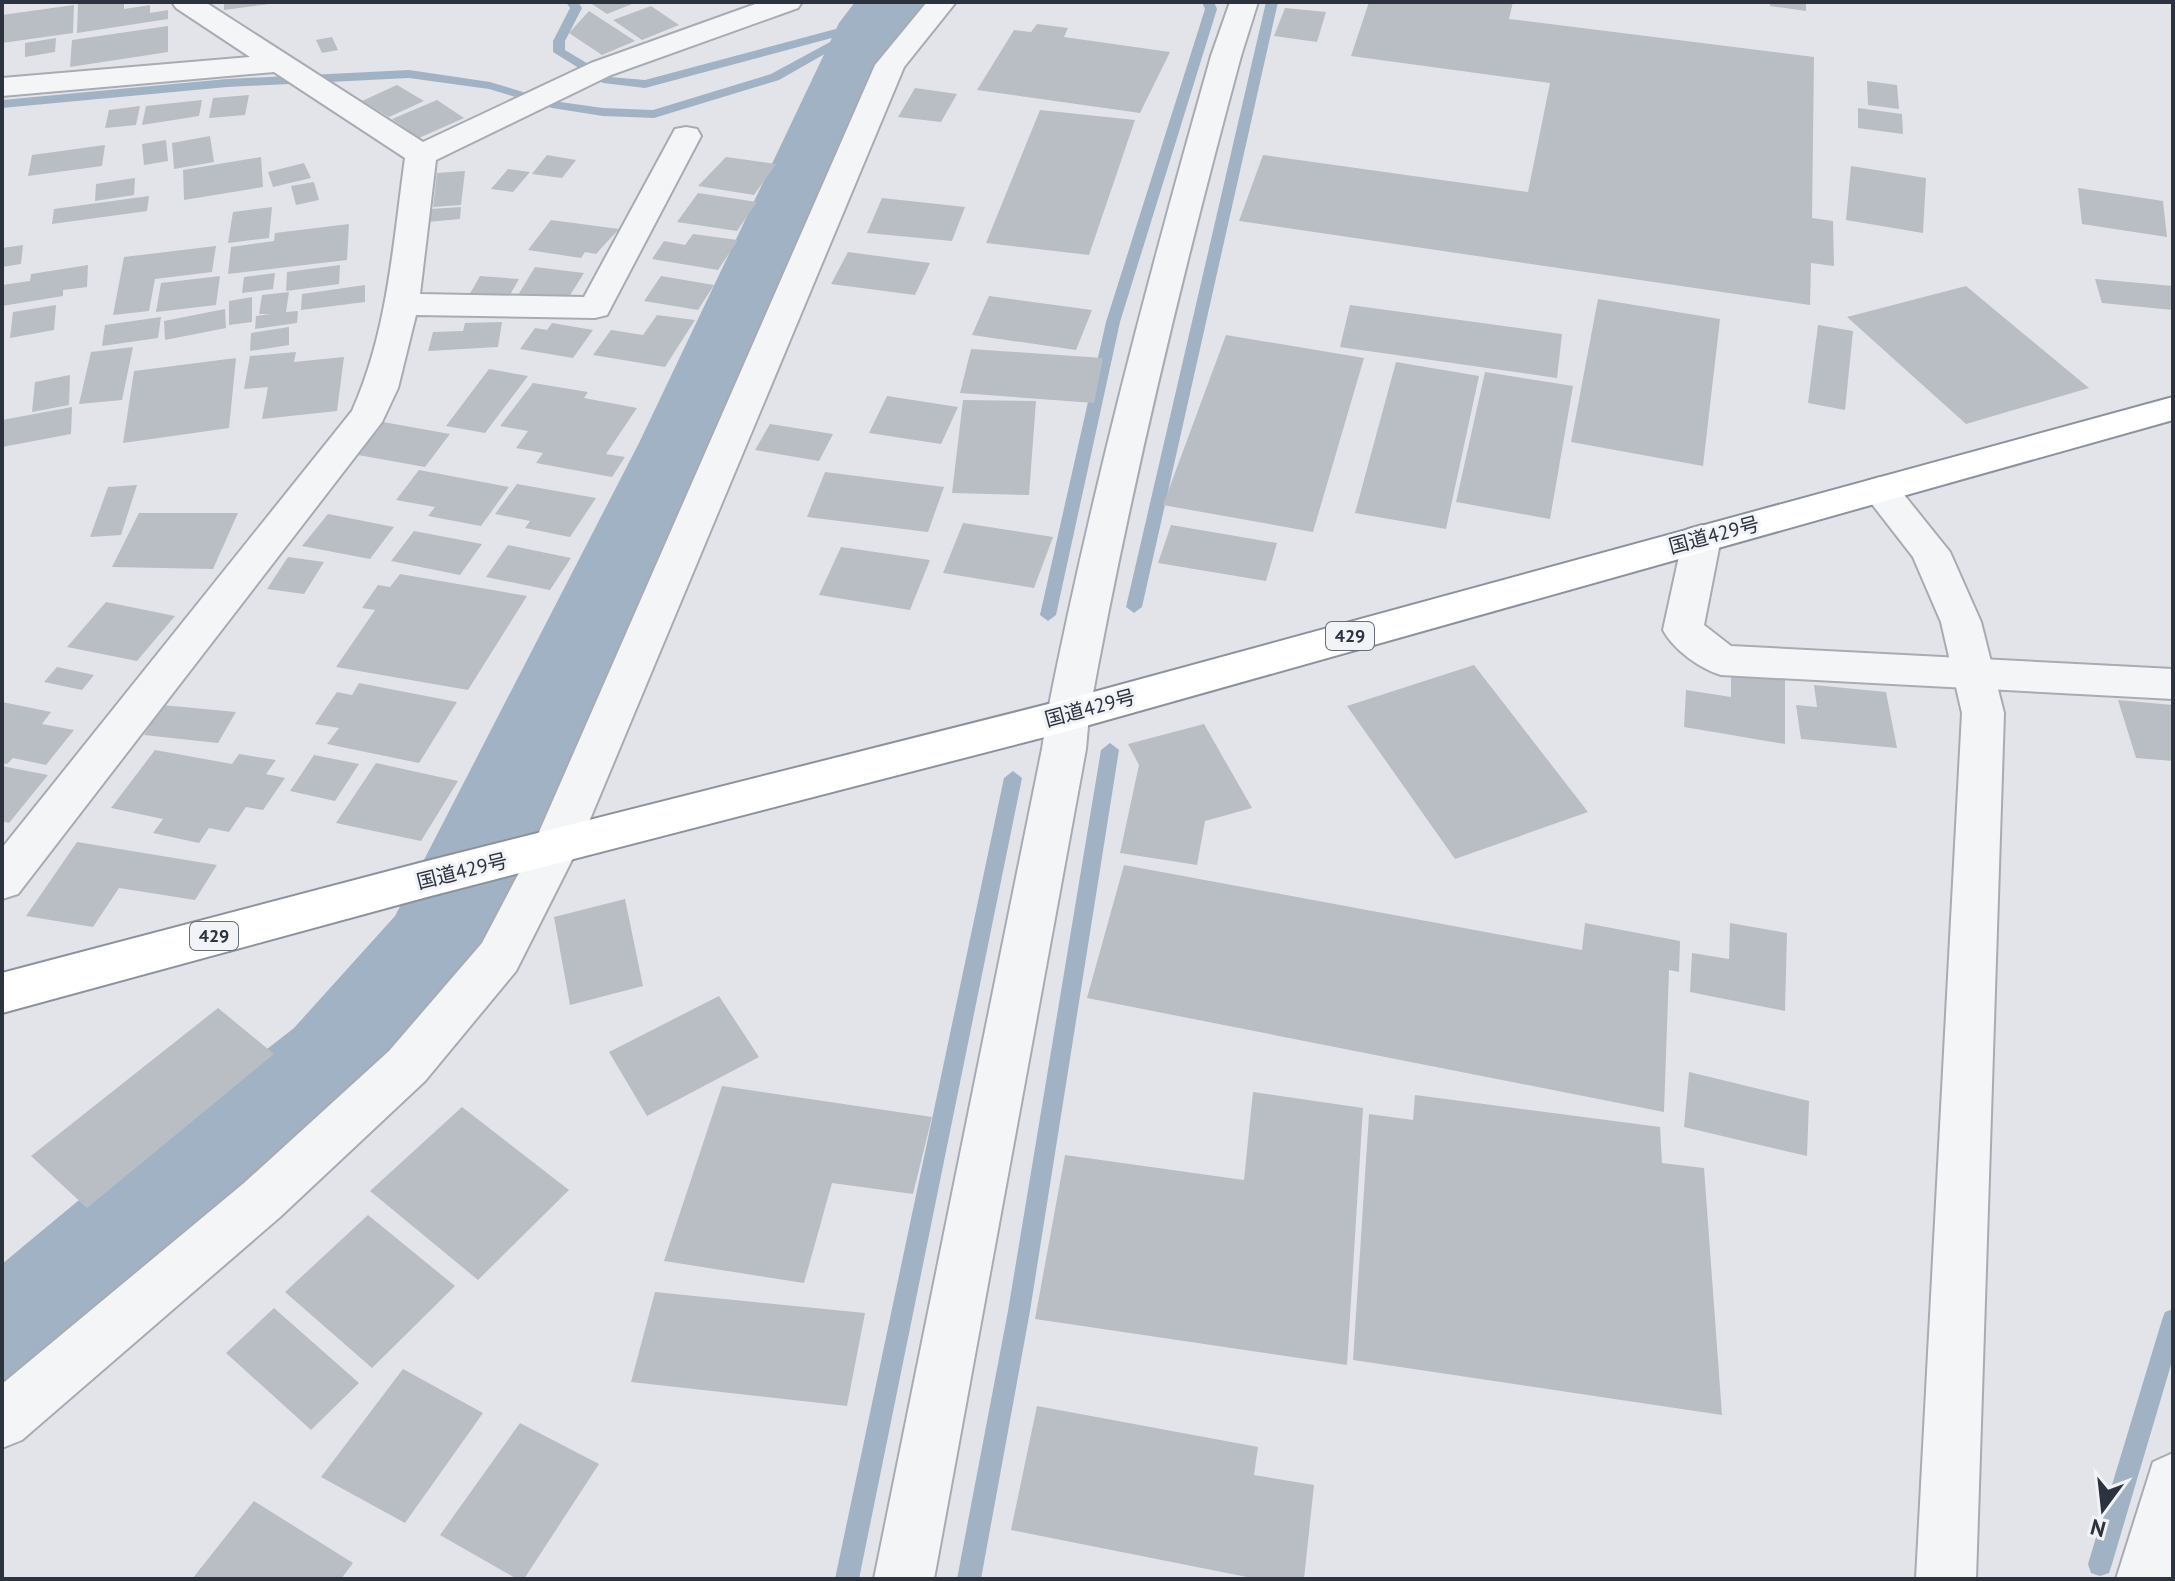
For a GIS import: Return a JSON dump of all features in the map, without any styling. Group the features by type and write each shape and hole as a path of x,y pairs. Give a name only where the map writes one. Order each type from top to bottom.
{"highway":[{"name":"国道429号","path":"2,993 427,879 1068,715 2173,408"}],"street":[{"path":"186,2 421,155"},
{"path":"700,2 734,22"},
{"path":"421,155 593,72 788,2"},
{"path":"2,1420 262,1200 407,1066 499,957 540,852 890,65 942,2"},
{"path":"904,1579 1064,749 1086,613 1157,304 1244,2"},
{"path":"2,87 286,67"},
{"path":"399,304 595,308 686,136"},
{"path":"2,881 369,414 382,390 399,304 421,155"},
{"path":"1880,490 1930,552 1961,622 1983,713 1946,1579"},
{"path":"1702,538 1683,630 1721,660 2173,684"},
{"path":"2146,1579 2173,1482"}],"building":[{"path":"124,2 124,9 150,5 150,13 168,10 168,19 77,33 78,3"},
{"path":"589,2 637,2 607,14"},
{"path":"1369,2 1513,2 1509,19 1814,57 1812,218 1833,221 1834,266 1811,263 1810,305 1239,221 1263,155 1528,192 1550,83 1351,56"},
{"path":"1770,2 1806,2 1806,11 1770,6"},
{"path":"224,3 269,4 224,10"},
{"path":"74,5 73,33 2,43 2,15"},
{"path":"651,6 679,25 642,40 613,20"},
{"path":"1285,8 1326,12 1317,42 1274,36"},
{"path":"589,11 635,41 602,55 569,33"},
{"path":"1037,24 1068,28 1064,37 1170,52 1140,113 977,90 1014,30 1031,32"},
{"path":"168,26 168,52 70,67 72,40"},
{"path":"332,37 338,50 322,53 316,40"},
{"path":"56,38 55,52 25,57 25,43"},
{"path":"1867,81 1897,85 1899,109 1868,105"},
{"path":"397,85 424,101 389,117 362,101"},
{"path":"915,88 957,94 941,122 898,117"},
{"path":"249,95 245,115 209,118 213,98"},
{"path":"202,100 199,116 142,125 146,106"},
{"path":"437,100 464,118 419,138 392,119"},
{"path":"140,106 136,125 105,128 109,110"},
{"path":"1858,108 1902,114 1903,134 1858,128"},
{"path":"1040,110 1135,120 1089,255 986,243"},
{"path":"210,136 214,162 174,169 172,143"},
{"path":"166,140 168,161 144,165 142,144"},
{"path":"105,145 102,166 28,176 32,155"},
{"path":"547,155 576,160 562,178 532,174"},
{"path":"261,157 263,187 184,200 183,170"},
{"path":"726,157 776,164 754,195 698,186"},
{"path":"304,163 311,178 273,187 268,172"},
{"path":"1851,166 1926,178 1923,233 1846,220"},
{"path":"508,169 530,172 513,192 491,189"},
{"path":"465,171 461,205 433,207 437,173"},
{"path":"135,178 134,195 95,201 96,184"},
{"path":"314,182 319,200 296,205 291,186"},
{"path":"2078,188 2163,201 2167,237 2082,224"},
{"path":"698,193 757,202 737,231 677,222"},
{"path":"149,196 147,211 52,224 54,209"},
{"path":"882,198 965,207 952,241 867,233"},
{"path":"272,207 269,238 228,243 233,212"},
{"path":"461,207 460,219 427,222 429,209"},
{"path":"551,220 619,229 596,254 585,252 581,258 528,250"},
{"path":"349,224 347,260 228,274 231,247 274,241 275,233"},
{"path":"693,234 738,240 718,270 652,259 664,241 685,245"},
{"path":"23,245 21,264 2,267 2,248"},
{"path":"216,246 212,272 155,279 149,311 113,315 124,257"},
{"path":"848,252 930,263 915,295 831,284"},
{"path":"88,265 87,287 63,290 63,296 2,306 2,285 30,281 31,274"},
{"path":"340,265 339,284 286,291 287,272"},
{"path":"535,267 584,273 567,300 518,295"},
{"path":"275,273 273,289 242,293 244,277"},
{"path":"220,276 216,305 156,312 161,283"},
{"path":"480,276 519,279 507,300 468,297"},
{"path":"661,276 714,285 698,310 644,301"},
{"path":"2095,279 2173,286 2173,310 2102,303"},
{"path":"365,285 365,302 301,310 302,294"},
{"path":"1966,286 2089,388 1966,424 1847,317"},
{"path":"289,292 286,312 298,311 297,323 255,329 256,316 270,314 259,314 262,295"},
{"path":"989,296 1092,310 1076,350 972,335"},
{"path":"252,297 252,322 229,325 229,301"},
{"path":"1598,299 1720,319 1703,466 1571,442"},
{"path":"56,305 54,330 10,338 13,312"},
{"path":"1350,305 1562,334 1557,378 1340,347"},
{"path":"225,309 226,328 165,340 164,321"},
{"path":"657,315 695,320 665,367 593,355 611,330 643,335"},
{"path":"161,317 158,338 102,346 105,325"},
{"path":"502,322 498,347 428,351 433,332 463,331 465,323"},
{"path":"552,323 593,330 573,358 520,349 535,328 547,330"},
{"path":"1818,325 1853,331 1845,410 1808,403"},
{"path":"289,327 289,345 250,351 251,333"},
{"path":"1226,335 1364,358 1313,532 1163,505"},
{"path":"133,347 122,400 79,404 91,352"},
{"path":"971,349 1103,358 1094,403 960,393"},
{"path":"296,352 294,362 344,357 337,411 262,419 268,387 244,389 250,356"},
{"path":"236,358 229,428 123,443 134,371"},
{"path":"1396,362 1479,376 1446,529 1355,513"},
{"path":"489,369 528,376 485,433 446,426"},
{"path":"1485,372 1573,386 1550,519 1456,502"},
{"path":"70,375 69,405 32,412 35,382"},
{"path":"533,383 588,392 584,398 637,408 606,454 625,457 612,477 536,463 543,453 516,448 528,431 500,426"},
{"path":"887,396 958,407 941,444 869,433"},
{"path":"963,400 1036,401 1029,495 952,493"},
{"path":"72,407 71,434 2,447 2,420"},
{"path":"383,422 450,434 425,467 358,455"},
{"path":"770,424 833,434 819,461 755,450"},
{"path":"419,470 509,487 481,526 428,516 435,507 396,500"},
{"path":"825,472 944,487 928,532 807,517"},
{"path":"517,484 596,498 570,537 525,528 530,521 495,514"},
{"path":"137,485 121,535 90,537 108,487"},
{"path":"139,513 238,513 213,569 112,567"},
{"path":"328,514 394,527 370,559 302,546"},
{"path":"963,523 1053,537 1034,588 943,573"},
{"path":"1171,525 1277,543 1266,581 1158,563"},
{"path":"414,531 482,544 460,575 391,561"},
{"path":"508,545 571,558 550,590 486,577"},
{"path":"841,547 930,560 910,610 819,595"},
{"path":"288,557 324,562 304,594 267,589"},
{"path":"400,574 527,596 468,690 336,667 375,610 362,608 378,585 390,587"},
{"path":"106,602 175,616 137,661 67,647"},
{"path":"1474,665 1588,812 1455,859 1347,706"},
{"path":"57,667 94,675 82,690 44,682"},
{"path":"1731,667 1785,677 1785,744 1684,727 1686,690 1731,697"},
{"path":"359,683 457,702 419,763 327,744 339,728 315,724 337,692 352,695"},
{"path":"1814,685 1886,692 1897,748 1801,739 1796,705 1817,707"},
{"path":"2118,700 2173,705 2173,761 2136,758"},
{"path":"2,702 51,712 42,724 74,730 46,765 13,758 7,764 2,763"},
{"path":"162,705 236,712 218,743 144,735"},
{"path":"1204,724 1252,808 1205,821 1197,865 1120,853 1139,765 1128,744"},
{"path":"155,750 232,764 239,754 276,760 266,774 285,778 263,810 246,807 229,832 209,828 199,843 153,833 163,819 111,808"},
{"path":"314,755 359,764 335,801 290,791"},
{"path":"376,763 458,781 421,841 336,823"},
{"path":"2,766 48,775 9,823 2,821"},
{"path":"77,842 217,865 195,900 119,888 93,927 26,916"},
{"path":"1124,865 1582,950 1585,923 1680,941 1679,972 1669,970 1664,1112 1087,998"},
{"path":"625,899 643,986 570,1005 554,917"},
{"path":"1730,923 1787,933 1785,1011 1690,992 1692,953 1729,959"},
{"path":"719,996 759,1057 647,1116 609,1052"},
{"path":"218,1008 274,1054 87,1208 31,1156"},
{"path":"1689,1072 1809,1101 1807,1156 1684,1127"},
{"path":"722,1086 932,1117 913,1194 832,1183 804,1283 664,1261"},
{"path":"1253,1092 1363,1108 1347,1365 1035,1319 1065,1155 1244,1180"},
{"path":"1415,1095 1660,1127 1662,1163 1704,1168 1722,1415 1353,1360 1369,1114 1413,1120"},
{"path":"462,1107 569,1190 478,1280 370,1191"},
{"path":"368,1215 455,1286 372,1368 285,1292"},
{"path":"655,1292 865,1313 847,1406 631,1382"},
{"path":"274,1308 359,1383 311,1430 226,1353"},
{"path":"403,1369 483,1413 405,1523 321,1477"},
{"path":"1037,1406 1258,1447 1254,1475 1314,1485 1304,1579 1257,1579 1011,1530"},
{"path":"520,1423 599,1464 524,1579 517,1579 440,1535"},
{"path":"254,1501 353,1563 341,1579 192,1579"}],"waterway":[{"path":"572,2 576,8 559,41 559,52 607,80 645,84 847,30"},
{"path":"2,1348 211,1166 336,1064 435,949 684,443 873,23 894,2"},
{"path":"1048,615 1113,322 1211,9 1208,2"},
{"path":"1134,607 1272,2"},
{"path":"2,104 227,83 409,74 490,86 552,104 603,112 654,114 775,77 873,23"},
{"path":"969,1579 1019,1311 1110,750"},
{"path":"847,1579 1013,778"},
{"path":"2100,1564 2173,1320"}]}
